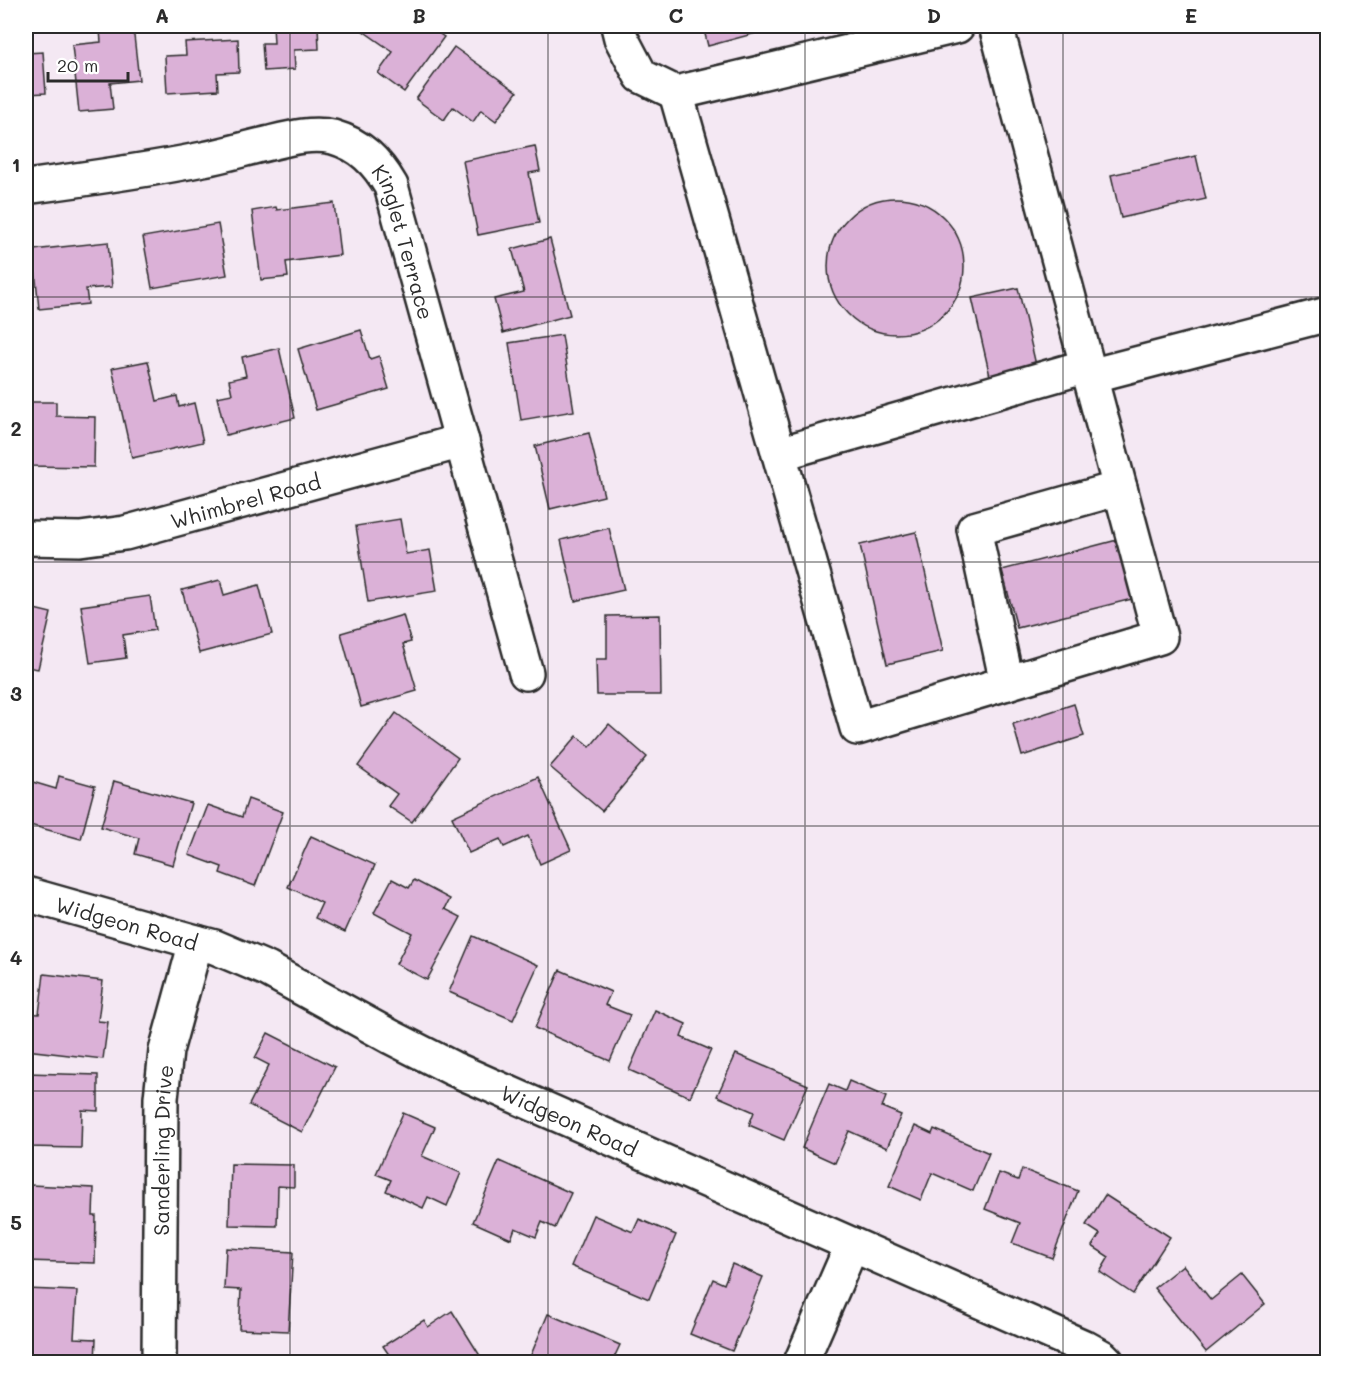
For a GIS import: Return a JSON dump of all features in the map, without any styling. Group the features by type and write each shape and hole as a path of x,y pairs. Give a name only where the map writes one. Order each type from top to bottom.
{"street":[{"path":"618,26 621,38 641,76 676,93 957,26"},
{"path":"676,93 857,728 1160,637 996,26"},
{"name":"Kinglet Terrace","path":"26,187 103,177 205,159 301,136 331,137 367,154 381,169 391,186 526,673"},
{"path":"778,454 1088,371 1328,314"},
{"name":"Whimbrel Road","path":"26,538 80,539 125,533 462,441"},
{"path":"1007,683 974,530 1120,488"},
{"name":"Widgeon Road","path":"26,894 215,947 267,969 452,1068 1084,1347 1107,1362"},
{"name":"Sanderling Drive","path":"159,1362 160,1098 166,1051 196,942"},
{"path":"801,1362 852,1245"}],"building":[{"path":"273,26 318,26 319,49 294,50 295,69 264,71 262,43 274,43"},
{"path":"356,26 428,26 444,37 404,92 378,73 393,52"},
{"path":"703,26 782,26 708,46"},
{"path":"133,27 139,80 110,83 113,109 79,112 72,45 101,42 100,30"},
{"path":"238,39 239,72 217,73 218,90 167,93 165,56 186,55 185,42"},
{"path":"454,47 517,92 496,121 481,110 473,122 453,107 444,120 416,99"},
{"path":"43,52 46,93 26,94 26,53"},
{"path":"535,146 540,171 529,173 539,223 478,235 463,161"},
{"path":"1196,156 1206,199 1121,218 1111,175"},
{"path":"896,198 922,203 934,209 944,218 953,228 959,240 964,266 959,292 953,304 944,314 934,323 922,329 896,334 870,329 858,323 848,314 839,304 833,292 828,266 833,240 839,228 848,218 858,209 870,203"},
{"path":"334,203 340,255 286,262 288,277 261,280 252,211"},
{"path":"218,224 227,275 152,288 143,237"},
{"path":"550,239 570,315 503,333 494,299 524,292 512,249"},
{"path":"108,242 112,287 86,289 88,304 39,309 33,250"},
{"path":"1018,288 1036,365 990,376 972,298"},
{"path":"361,330 370,359 379,356 389,389 316,410 298,349"},
{"path":"562,335 574,411 521,420 509,343"},
{"path":"279,348 295,418 226,435 217,397 232,394 229,380 246,376 242,357"},
{"path":"148,361 157,401 177,396 179,407 194,403 203,442 132,458 112,368"},
{"path":"26,402 56,402 56,416 95,417 94,467 26,466"},
{"path":"589,433 604,496 550,509 535,446"},
{"path":"400,519 406,554 430,550 437,591 368,602 356,526"},
{"path":"609,528 624,590 575,601 561,540"},
{"path":"916,532 943,651 887,664 860,545"},
{"path":"1121,539 1136,598 1017,628 1002,570"},
{"path":"220,580 224,595 259,585 272,634 199,653 182,590"},
{"path":"150,596 155,630 123,635 126,658 90,663 81,606"},
{"path":"26,607 51,613 38,669 27,667 26,673"},
{"path":"403,615 411,642 403,644 417,691 361,707 341,633"},
{"path":"660,615 661,695 597,695 596,659 607,659 607,616"},
{"path":"1074,704 1084,736 1022,756 1013,724"},
{"path":"396,713 458,758 412,822 388,806 397,794 358,766"},
{"path":"609,724 647,757 602,811 550,767 577,736 590,747"},
{"path":"59,776 95,786 81,839 26,824 26,780 56,789"},
{"path":"538,777 571,850 540,864 528,836 504,847 500,839 469,853 452,817"},
{"path":"114,781 191,803 173,865 135,854 139,838 101,827"},
{"path":"248,799 283,812 255,886 220,873 222,867 189,855 208,805 242,817"},
{"path":"311,836 375,865 345,932 315,918 322,903 288,887"},
{"path":"392,879 409,888 414,880 450,899 445,909 461,917 427,980 396,964 412,933 374,913"},
{"path":"473,936 538,965 513,1020 449,992"},
{"path":"560,970 611,992 605,1005 630,1015 610,1061 535,1028"},
{"path":"44,974 103,981 98,1021 108,1022 103,1059 26,1050 26,1013 39,1014"},
{"path":"655,1010 686,1024 681,1037 711,1050 690,1097 629,1070"},
{"path":"268,1033 335,1067 302,1132 249,1105 269,1065 255,1058"},
{"path":"736,1054 808,1085 784,1140 749,1125 754,1112 717,1096"},
{"path":"26,1073 98,1075 98,1111 82,1110 81,1148 26,1147"},
{"path":"849,1081 886,1097 882,1107 901,1115 887,1148 849,1131 835,1163 802,1148 829,1084 845,1091"},
{"path":"403,1113 435,1127 422,1156 461,1173 447,1206 428,1197 423,1208 386,1191 391,1180 376,1174"},
{"path":"915,1126 932,1134 934,1129 989,1153 973,1191 932,1173 921,1200 889,1186"},
{"path":"499,1161 571,1193 555,1228 542,1222 536,1237 515,1228 511,1239 473,1222"},
{"path":"231,1164 294,1165 294,1187 278,1186 277,1226 229,1225"},
{"path":"1022,1169 1078,1191 1052,1258 1012,1243 1020,1223 985,1209 999,1173 1018,1180"},
{"path":"30,1185 94,1188 95,1263 26,1261 26,1205 29,1206"},
{"path":"1105,1195 1170,1237 1133,1294 1100,1272 1109,1257 1092,1246 1100,1234 1086,1225"},
{"path":"593,1215 633,1232 639,1219 676,1235 649,1299 571,1266"},
{"path":"226,1248 293,1252 288,1331 239,1329 241,1290 224,1289"},
{"path":"732,1264 763,1277 732,1351 690,1334 713,1279 724,1284"},
{"path":"1183,1265 1211,1300 1242,1275 1265,1304 1206,1352 1154,1288"},
{"path":"26,1289 77,1291 74,1338 96,1339 95,1362 26,1362"},
{"path":"452,1311 484,1362 394,1362 383,1346 424,1320 428,1327"},
{"path":"548,1314 620,1345 612,1362 528,1362"},
{"path":"880,1352 905,1362 875,1362"},
{"path":"229,1355 274,1355 274,1362 229,1362"}]}
